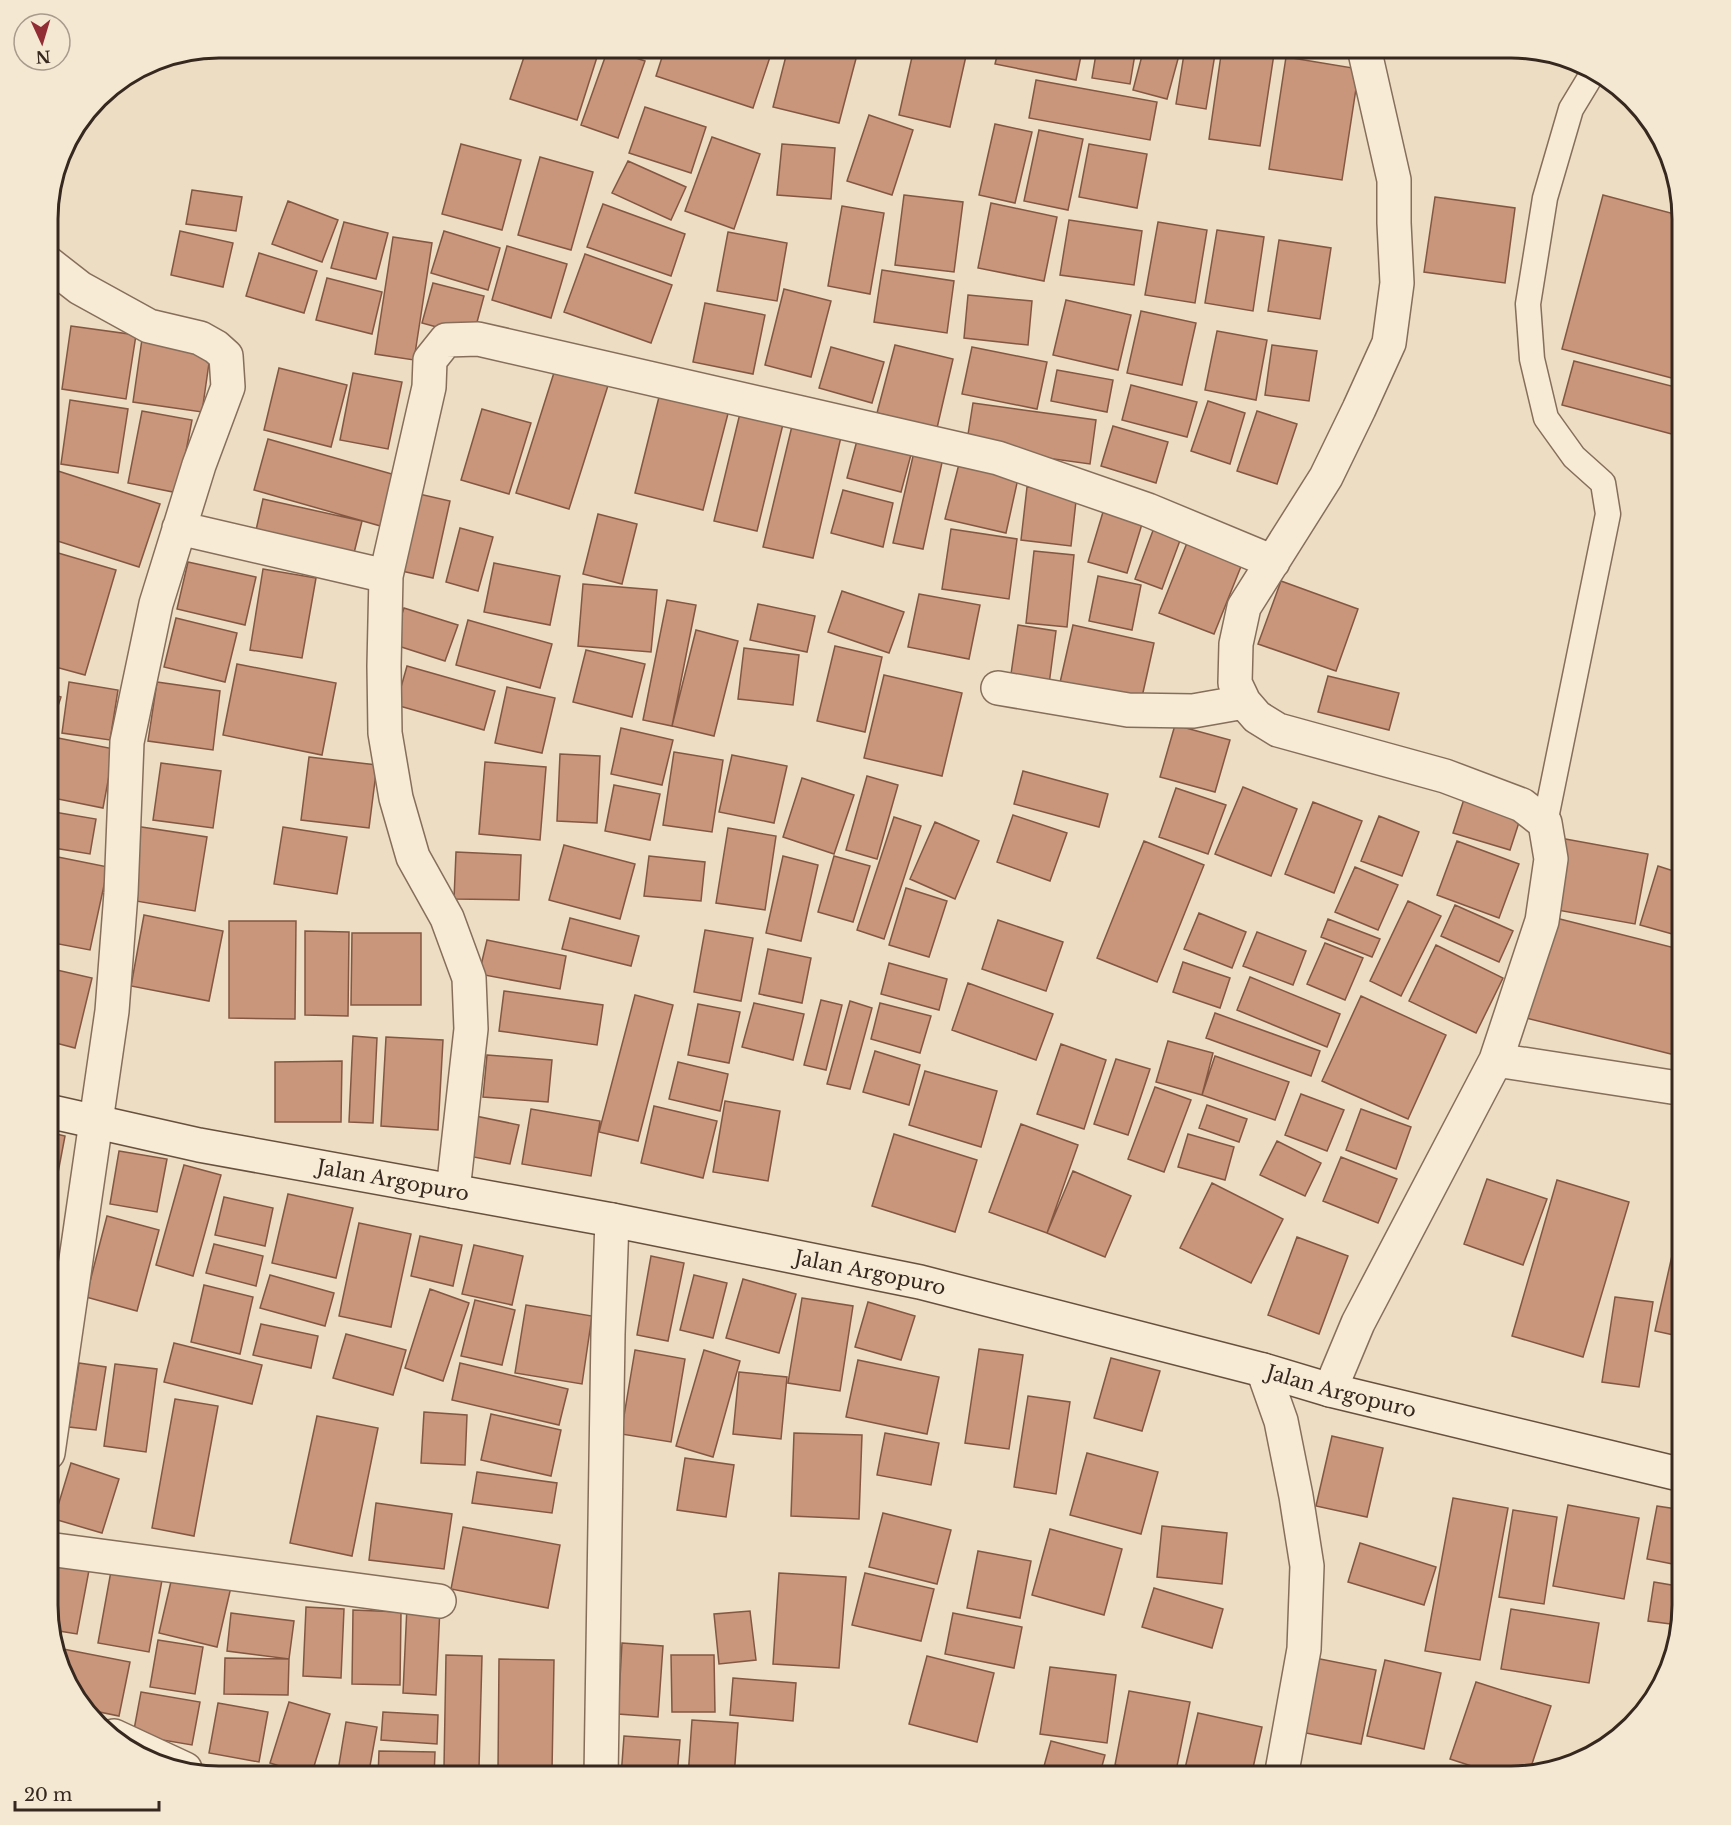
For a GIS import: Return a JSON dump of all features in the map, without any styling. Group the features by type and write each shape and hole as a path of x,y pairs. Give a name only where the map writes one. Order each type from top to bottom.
{"street":[{"path":"1330,1390 1358,1323 1496,1060 1542,921 1551,859 1545,823 1522,805 1445,776 1278,730 1257,717 1244,702 1235,683 1236,644 1244,607 1326,477 1389,343 1397,283 1394,180 1366,59"},
{"path":"59,272 80,288 148,327 200,338 216,347 226,356 228,387 199,465 156,604 127,742 121,893 112,1011 59,1375"},
{"path":"453,1191 471,1029 469,978 447,918 413,856 396,798 385,733 384,666 386,576 429,387 430,360 446,340 478,339 998,459 1148,510 1273,562"},
{"path":"179,528 386,576"},
{"path":"998,688 1128,711 1193,711 1244,702"},
{"path":"1496,1060 1672,1087"},
{"name":"Jalan Argopuro","path":"59,1113 199,1145 612,1220 920,1282 1263,1370 1330,1390 1672,1472"},
{"path":"601,1766 612,1220"},
{"path":"1263,1370 1281,1421 1307,1566 1304,1649 1283,1766"},
{"path":"59,1550 439,1601"}],"lane":[{"path":"1545,823 1608,514 1603,483 1574,457 1546,418 1532,359 1528,304 1545,198 1571,109 1589,79"}],"building":[{"path":"523,59 596,59 577,120 510,99"},
{"path":"604,59 645,61 618,138 581,125"},
{"path":"661,59 769,59 753,108 656,76"},
{"path":"785,59 856,59 839,123 773,107"},
{"path":"912,59 965,59 950,127 899,115"},
{"path":"996,59 1080,59 1076,80 995,64"},
{"path":"1095,59 1134,59 1130,84 1092,78"},
{"path":"1141,59 1178,59 1167,99 1133,90"},
{"path":"1183,59 1214,59 1206,109 1176,104"},
{"path":"1220,59 1273,59 1260,146 1209,139"},
{"path":"1286,59 1359,69 1342,180 1269,169"},
{"path":"1036,80 1157,102 1150,140 1029,118"},
{"path":"645,107 706,127 691,173 629,153"},
{"path":"869,115 913,130 892,195 847,181"},
{"path":"995,124 1032,132 1015,203 979,195"},
{"path":"1039,130 1083,139 1068,210 1024,201"},
{"path":"712,137 760,154 734,229 685,211"},
{"path":"461,144 521,160 502,230 442,214"},
{"path":"782,144 835,148 831,199 777,195"},
{"path":"1089,144 1147,154 1137,208 1079,197"},
{"path":"540,157 593,172 571,250 518,235"},
{"path":"628,161 686,187 671,220 612,193"},
{"path":"192,190 242,197 236,231 186,224"},
{"path":"904,195 963,202 954,272 895,265"},
{"path":"1603,195 1672,213 1672,378 1562,349"},
{"path":"1435,197 1515,208 1505,283 1424,272"},
{"path":"288,201 338,220 322,262 272,244"},
{"path":"991,203 1057,217 1044,281 978,268"},
{"path":"603,204 685,234 671,276 587,247"},
{"path":"842,206 884,213 870,294 828,286"},
{"path":"1069,220 1142,231 1134,285 1060,275"},
{"path":"344,222 388,233 376,279 331,268"},
{"path":"1158,222 1207,230 1195,303 1145,295"},
{"path":"1217,230 1264,237 1253,311 1205,303"},
{"path":"180,231 233,243 223,287 171,275"},
{"path":"444,231 500,248 488,290 431,273"},
{"path":"728,232 787,243 777,301 717,291"},
{"path":"393,237 432,243 414,360 375,354"},
{"path":"1279,240 1331,248 1320,319 1268,311"},
{"path":"507,246 567,264 551,318 492,300"},
{"path":"259,253 317,271 304,313 246,296"},
{"path":"585,254 672,285 651,343 564,312"},
{"path":"882,270 954,281 947,333 874,322"},
{"path":"327,278 382,292 372,334 316,320"},
{"path":"433,283 484,296 473,337 422,323"},
{"path":"784,289 831,301 811,377 765,365"},
{"path":"968,295 1032,301 1028,345 964,338"},
{"path":"1066,300 1131,315 1118,370 1053,355"},
{"path":"705,303 765,315 753,374 693,362"},
{"path":"1141,311 1196,323 1182,385 1127,373"},
{"path":"71,326 136,335 126,399 62,389"},
{"path":"1217,331 1267,340 1256,400 1205,390"},
{"path":"142,339 211,349 202,412 133,402"},
{"path":"895,345 953,359 937,428 877,413"},
{"path":"1272,345 1317,351 1309,401 1265,395"},
{"path":"831,347 884,362 872,403 819,388"},
{"path":"972,347 1047,362 1037,409 962,394"},
{"path":"558,360 611,376 569,509 516,493"},
{"path":"1574,361 1672,386 1672,434 1562,405"},
{"path":"279,368 347,385 331,447 264,430"},
{"path":"1057,370 1113,380 1107,412 1051,401"},
{"path":"353,373 402,382 388,449 340,440"},
{"path":"662,385 731,402 703,510 635,493"},
{"path":"1131,385 1197,402 1187,437 1122,420"},
{"path":"70,400 128,409 118,473 61,464"},
{"path":"1208,401 1245,413 1230,464 1191,451"},
{"path":"973,403 1096,420 1090,464 966,447"},
{"path":"742,405 785,416 757,531 714,521"},
{"path":"482,409 531,423 509,494 461,480"},
{"path":"142,411 192,420 178,493 128,483"},
{"path":"1257,411 1297,424 1277,484 1237,471"},
{"path":"792,426 841,437 813,558 763,547"},
{"path":"1113,426 1168,442 1156,483 1101,466"},
{"path":"859,433 913,447 901,492 847,478"},
{"path":"268,439 399,476 384,527 254,490"},
{"path":"914,452 943,458 923,549 893,543"},
{"path":"960,460 1019,474 1006,533 945,519"},
{"path":"59,471 160,504 139,567 59,542"},
{"path":"1027,487 1077,492 1071,546 1021,540"},
{"path":"843,490 893,503 883,547 831,533"},
{"path":"406,491 450,501 433,578 388,568"},
{"path":"263,499 362,521 352,561 254,539"},
{"path":"1103,512 1142,524 1127,573 1088,562"},
{"path":"598,514 637,524 622,584 583,574"},
{"path":"1158,517 1185,527 1162,589 1135,579"},
{"path":"460,528 493,537 478,591 446,582"},
{"path":"951,529 1017,539 1009,599 942,589"},
{"path":"1191,533 1246,554 1214,634 1159,613"},
{"path":"1034,551 1074,555 1067,627 1026,623"},
{"path":"59,553 116,570 85,675 59,668"},
{"path":"188,562 256,577 245,625 177,609"},
{"path":"494,563 560,576 550,625 484,612"},
{"path":"263,569 316,578 302,658 250,650"},
{"path":"1098,576 1141,585 1132,630 1089,621"},
{"path":"1281,581 1358,609 1336,671 1258,644"},
{"path":"583,584 657,590 651,652 578,646"},
{"path":"842,591 904,612 889,653 828,632"},
{"path":"919,594 980,605 969,659 908,647"},
{"path":"667,600 696,605 672,726 643,720"},
{"path":"758,604 815,616 807,652 750,640"},
{"path":"404,608 458,625 445,661 392,644"},
{"path":"176,618 237,633 225,682 164,667"},
{"path":"468,620 552,644 540,688 456,665"},
{"path":"1018,625 1056,631 1048,692 1009,688"},
{"path":"1073,625 1154,643 1140,706 1059,687"},
{"path":"696,630 738,641 714,736 672,726"},
{"path":"835,646 882,657 865,732 817,721"},
{"path":"744,648 799,655 793,705 738,699"},
{"path":"586,650 645,664 632,717 573,702"},
{"path":"237,664 336,683 322,755 223,735"},
{"path":"407,666 495,691 484,730 396,705"},
{"path":"884,675 962,693 942,776 864,758"},
{"path":"1328,676 1399,693 1389,730 1318,712"},
{"path":"69,682 118,690 110,740 62,733"},
{"path":"157,682 220,691 213,750 148,741"},
{"path":"507,687 555,698 542,753 495,743"},
{"path":"1175,725 1230,740 1215,792 1160,777"},
{"path":"621,728 673,740 662,785 611,774"},
{"path":"59,738 114,749 103,808 59,799"},
{"path":"674,752 723,760 712,832 663,825"},
{"path":"560,754 600,756 597,823 557,821"},
{"path":"732,755 787,766 774,823 719,812"},
{"path":"309,757 377,765 369,828 301,820"},
{"path":"485,762 546,767 540,840 479,834"},
{"path":"161,763 221,771 213,828 153,820"},
{"path":"1023,771 1108,794 1099,827 1014,804"},
{"path":"867,776 898,785 877,859 846,850"},
{"path":"802,778 854,795 834,854 783,837"},
{"path":"614,785 660,794 650,840 605,831"},
{"path":"1243,787 1297,809 1271,876 1215,854"},
{"path":"1176,788 1226,805 1208,854 1159,837"},
{"path":"1466,793 1523,810 1510,850 1453,833"},
{"path":"1313,802 1362,821 1334,893 1285,874"},
{"path":"59,813 96,819 90,854 59,849"},
{"path":"1013,815 1067,833 1050,881 997,862"},
{"path":"1379,816 1419,832 1402,876 1361,861"},
{"path":"894,817 921,826 884,939 857,930"},
{"path":"935,822 979,841 955,899 910,879"},
{"path":"135,826 207,837 195,911 124,899"},
{"path":"283,827 347,837 337,894 274,884"},
{"path":"728,828 776,836 765,910 716,903"},
{"path":"1560,838 1648,854 1635,924 1546,908"},
{"path":"1144,841 1204,865 1157,982 1097,958"},
{"path":"1457,841 1519,864 1499,918 1437,895"},
{"path":"564,845 635,864 620,919 549,900"},
{"path":"456,852 521,855 519,900 454,899"},
{"path":"649,856 705,862 701,901 644,896"},
{"path":"783,856 818,865 801,941 766,933"},
{"path":"834,856 870,866 853,922 818,912"},
{"path":"59,857 108,867 90,950 59,944"},
{"path":"1658,866 1672,870 1672,934 1640,925"},
{"path":"1355,867 1398,885 1378,930 1335,912"},
{"path":"906,888 947,901 929,957 889,945"},
{"path":"1408,901 1441,916 1401,996 1370,981"},
{"path":"1455,905 1513,931 1499,962 1441,936"},
{"path":"1199,913 1246,932 1232,968 1184,949"},
{"path":"144,915 223,931 209,1001 131,986"},
{"path":"1548,916 1672,947 1672,1054 1522,1017"},
{"path":"570,918 639,936 631,966 562,949"},
{"path":"1328,919 1380,939 1372,957 1321,937"},
{"path":"998,920 1063,942 1046,991 982,969"},
{"path":"229,921 296,921 295,1019 229,1018"},
{"path":"705,930 753,938 741,1001 694,992"},
{"path":"305,931 349,932 348,1016 305,1015"},
{"path":"1257,932 1306,951 1293,985 1243,966"},
{"path":"352,933 421,933 421,1005 351,1005"},
{"path":"487,940 566,956 560,989 479,974"},
{"path":"1325,943 1363,958 1345,1000 1307,984"},
{"path":"1436,945 1503,978 1476,1033 1409,1001"},
{"path":"768,949 811,958 802,1003 759,994"},
{"path":"1183,962 1230,978 1220,1008 1173,992"},
{"path":"889,963 947,979 939,1010 881,994"},
{"path":"59,970 92,978 75,1048 59,1044"},
{"path":"1250,977 1340,1014 1327,1047 1237,1010"},
{"path":"968,983 1053,1014 1036,1060 952,1030"},
{"path":"504,991 603,1005 597,1045 499,1031"},
{"path":"635,995 673,1005 638,1141 599,1132"},
{"path":"1361,996 1446,1035 1408,1119 1322,1081"},
{"path":"821,1000 842,1005 826,1070 804,1065"},
{"path":"850,1001 872,1008 850,1089 827,1084"},
{"path":"754,1003 804,1014 793,1060 742,1047"},
{"path":"880,1003 931,1016 920,1053 871,1039"},
{"path":"698,1004 740,1012 729,1063 688,1055"},
{"path":"1215,1013 1320,1051 1311,1076 1206,1038"},
{"path":"353,1036 377,1038 373,1123 349,1122"},
{"path":"386,1037 443,1040 438,1130 381,1126"},
{"path":"1168,1041 1213,1053 1202,1095 1156,1082"},
{"path":"1061,1044 1106,1060 1084,1129 1037,1114"},
{"path":"875,1051 920,1065 909,1105 863,1092"},
{"path":"487,1055 552,1060 548,1102 483,1097"},
{"path":"1215,1056 1289,1082 1275,1120 1202,1095"},
{"path":"1116,1059 1150,1069 1128,1135 1094,1124"},
{"path":"342,1061 341,1122 275,1122 275,1062"},
{"path":"678,1062 728,1074 720,1111 669,1099"},
{"path":"925,1071 997,1091 981,1147 909,1125"},
{"path":"1155,1087 1191,1100 1164,1172 1128,1159"},
{"path":"1301,1094 1344,1110 1327,1151 1285,1135"},
{"path":"725,1101 780,1111 768,1181 713,1172"},
{"path":"1207,1105 1247,1119 1239,1142 1199,1128"},
{"path":"654,1106 717,1121 703,1178 641,1163"},
{"path":"531,1109 600,1121 591,1176 522,1164"},
{"path":"1361,1109 1411,1127 1396,1169 1346,1150"},
{"path":"466,1114 519,1125 510,1164 458,1154"},
{"path":"1021,1124 1078,1145 1047,1233 989,1212"},
{"path":"894,1134 977,1160 955,1232 872,1206"},
{"path":"1188,1134 1234,1147 1225,1180 1178,1167"},
{"path":"59,1135 65,1136 59,1168"},
{"path":"1277,1141 1321,1163 1305,1196 1260,1175"},
{"path":"119,1151 167,1159 157,1212 110,1204"},
{"path":"1341,1157 1397,1179 1378,1223 1323,1201"},
{"path":"184,1165 221,1175 193,1276 156,1265"},
{"path":"1073,1171 1131,1196 1105,1257 1047,1233"},
{"path":"1487,1179 1547,1199 1523,1265 1464,1244"},
{"path":"1557,1180 1629,1202 1583,1357 1512,1336"},
{"path":"1212,1183 1283,1219 1251,1283 1180,1248"},
{"path":"288,1194 353,1208 336,1278 272,1263"},
{"path":"224,1197 273,1208 265,1246 215,1235"},
{"path":"107,1216 159,1230 137,1311 86,1297"},
{"path":"359,1223 411,1234 391,1327 339,1316"},
{"path":"420,1236 462,1245 453,1286 411,1276"},
{"path":"1297,1237 1348,1256 1319,1334 1268,1315"},
{"path":"214,1244 263,1256 256,1286 206,1273"},
{"path":"474,1245 523,1256 512,1305 462,1294"},
{"path":"651,1256 684,1263 668,1341 637,1335"},
{"path":"1672,1256 1672,1335 1655,1331"},
{"path":"270,1275 334,1293 325,1326 260,1308"},
{"path":"694,1275 727,1283 713,1338 680,1330"},
{"path":"743,1279 796,1294 779,1353 726,1338"},
{"path":"204,1285 253,1297 240,1354 191,1342"},
{"path":"430,1289 469,1303 443,1381 405,1368"},
{"path":"1615,1297 1653,1302 1639,1387 1602,1382"},
{"path":"802,1298 853,1306 840,1391 788,1383"},
{"path":"475,1300 515,1310 502,1365 461,1356"},
{"path":"868,1302 915,1316 901,1360 855,1347"},
{"path":"526,1305 592,1316 582,1384 515,1373"},
{"path":"261,1324 318,1336 311,1368 253,1355"},
{"path":"346,1334 406,1350 393,1395 333,1378"},
{"path":"174,1343 262,1365 252,1404 164,1382"},
{"path":"979,1349 1023,1355 1009,1449 965,1443"},
{"path":"635,1350 685,1359 671,1442 621,1434"},
{"path":"704,1350 740,1361 713,1457 676,1446"},
{"path":"1111,1358 1160,1371 1142,1431 1094,1418"},
{"path":"858,1360 939,1377 927,1434 846,1417"},
{"path":"79,1363 106,1367 96,1430 69,1427"},
{"path":"460,1363 568,1389 559,1425 452,1400"},
{"path":"115,1364 157,1369 146,1452 104,1446"},
{"path":"739,1372 787,1377 781,1439 733,1434"},
{"path":"1028,1396 1070,1402 1056,1494 1014,1487"},
{"path":"175,1399 218,1406 194,1536 152,1528"},
{"path":"424,1412 467,1415 465,1465 421,1463"},
{"path":"491,1414 561,1430 551,1476 481,1460"},
{"path":"317,1416 378,1428 352,1556 290,1543"},
{"path":"794,1433 862,1435 859,1519 791,1516"},
{"path":"885,1433 939,1443 931,1485 877,1475"},
{"path":"1332,1436 1383,1448 1367,1517 1316,1506"},
{"path":"1087,1453 1158,1472 1141,1534 1070,1515"},
{"path":"685,1458 734,1465 726,1517 677,1510"},
{"path":"71,1463 119,1479 102,1533 59,1520 59,1503"},
{"path":"477,1472 557,1483 552,1513 472,1503"},
{"path":"1453,1498 1508,1508 1480,1660 1425,1651"},
{"path":"376,1503 452,1514 444,1569 369,1560"},
{"path":"1568,1505 1639,1518 1624,1599 1553,1586"},
{"path":"1657,1506 1672,1508 1672,1564 1647,1559"},
{"path":"1513,1510 1557,1517 1544,1604 1499,1597"},
{"path":"883,1513 951,1530 937,1584 869,1567"},
{"path":"1162,1526 1227,1533 1222,1584 1157,1577"},
{"path":"463,1527 560,1545 548,1608 451,1589"},
{"path":"1050,1529 1122,1549 1104,1615 1032,1595"},
{"path":"1360,1543 1436,1567 1424,1605 1348,1582"},
{"path":"978,1551 1031,1561 1020,1618 967,1608"},
{"path":"59,1564 90,1565 77,1634 61,1631"},
{"path":"111,1571 162,1580 149,1652 98,1643"},
{"path":"173,1573 231,1587 217,1647 159,1633"},
{"path":"779,1573 846,1577 839,1668 773,1664"},
{"path":"865,1573 934,1589 921,1641 852,1625"},
{"path":"1654,1582 1672,1585 1671,1624 1648,1621"},
{"path":"1154,1588 1223,1609 1212,1648 1142,1627"},
{"path":"407,1606 440,1607 436,1695 403,1693"},
{"path":"306,1607 344,1609 341,1678 303,1676"},
{"path":"1511,1609 1599,1623 1589,1683 1501,1669"},
{"path":"353,1610 401,1612 400,1685 352,1684"},
{"path":"750,1611 756,1660 719,1664 714,1614"},
{"path":"231,1613 294,1621 289,1659 227,1651"},
{"path":"953,1613 1022,1627 1014,1668 945,1654"},
{"path":"158,1640 203,1647 195,1694 150,1687"},
{"path":"622,1643 663,1646 658,1717 618,1714"},
{"path":"65,1649 130,1662 119,1716 99,1712 75,1676"},
{"path":"446,1655 482,1656 479,1766 444,1766"},
{"path":"671,1655 714,1655 715,1712 672,1712"},
{"path":"927,1656 994,1673 977,1742 909,1724"},
{"path":"1310,1657 1376,1670 1361,1744 1296,1731"},
{"path":"225,1658 289,1659 288,1695 224,1694"},
{"path":"499,1659 554,1660 552,1766 498,1766"},
{"path":"1385,1660 1441,1673 1424,1749 1367,1736"},
{"path":"1050,1667 1116,1675 1107,1743 1040,1734"},
{"path":"733,1678 796,1683 793,1721 730,1715"},
{"path":"1476,1682 1551,1706 1532,1765 1471,1766 1450,1759"},
{"path":"1129,1691 1190,1702 1177,1766 1115,1765"},
{"path":"141,1692 200,1702 192,1745 133,1735"},
{"path":"289,1702 330,1714 314,1766 279,1766 270,1763"},
{"path":"218,1703 268,1712 259,1762 209,1753"},
{"path":"383,1712 438,1715 437,1744 381,1740"},
{"path":"1198,1713 1262,1727 1253,1766 1186,1766"},
{"path":"692,1720 738,1723 735,1766 689,1766"},
{"path":"346,1722 377,1727 370,1766 339,1766"},
{"path":"624,1736 680,1740 678,1766 622,1766"},
{"path":"1051,1741 1105,1755 1102,1766 1044,1766"},
{"path":"379,1751 435,1752 434,1766 378,1766"}]}
